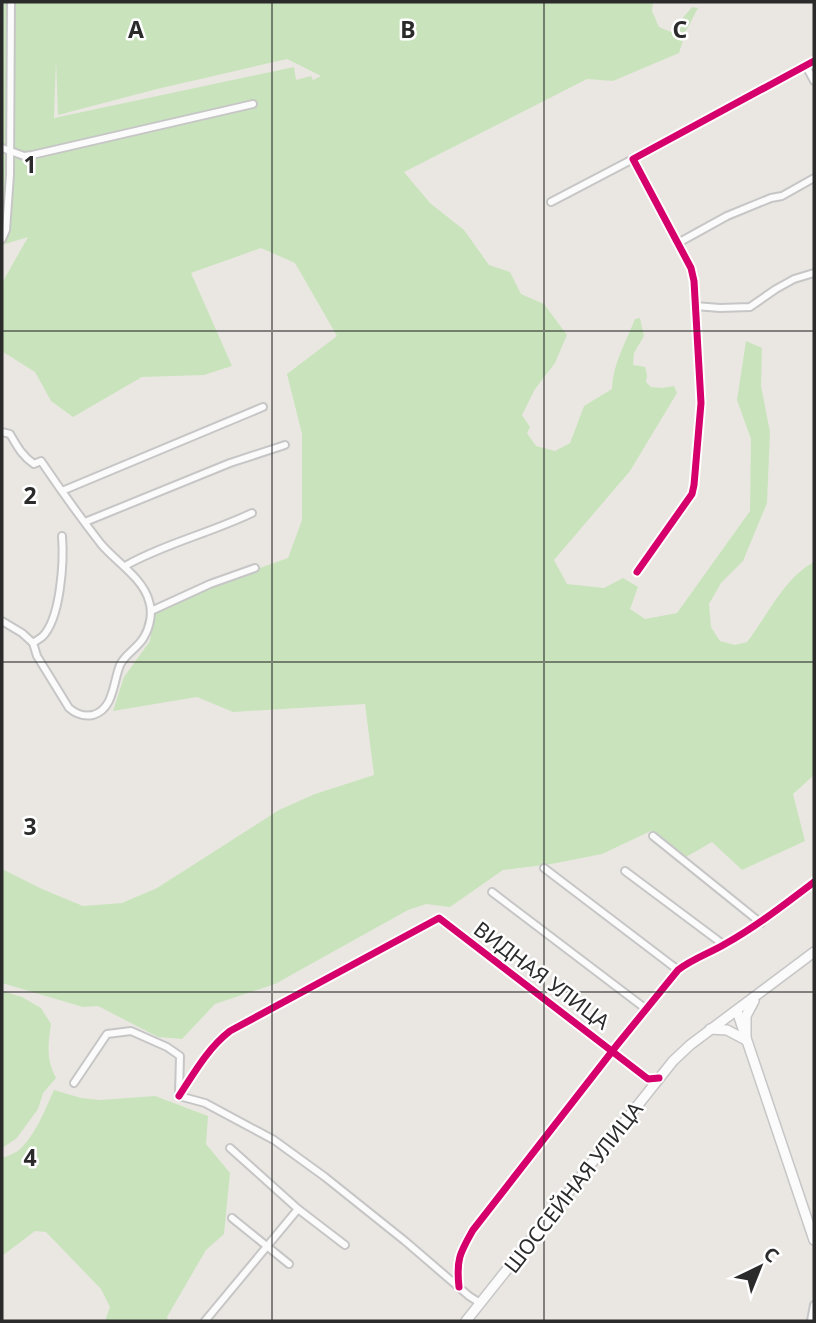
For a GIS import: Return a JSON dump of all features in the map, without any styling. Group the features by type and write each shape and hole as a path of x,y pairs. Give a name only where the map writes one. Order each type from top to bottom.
{"street":[{"path":"2,239 6,230 9,175 5,149 6,61 11,2"},
{"path":"551,202 814,61"},
{"path":"806,66 814,81"},
{"path":"5,149 24,156 32,155 253,104"},
{"path":"633,159 691,268 701,402 692,494 637,572"},
{"path":"678,243 727,216 782,196 814,178"},
{"path":"695,306 750,307 794,279 814,273"},
{"path":"62,491 263,407"},
{"path":"2,432 10,433 19,451 28,461 34,464 40,461 105,548 146,593 151,611 144,638 120,663 109,701 98,713 89,716 75,713 69,708 37,656 33,643 22,632 2,621"},
{"path":"85,522 230,463 285,445"},
{"path":"124,566 142,556 251,513"},
{"path":"33,643 47,630 53,617 60,590 64,555 62,536"},
{"path":"151,611 210,584 255,568"},
{"path":"653,836 761,923"},
{"path":"544,868 678,970"},
{"path":"625,870 724,945"},
{"path":"459,1287 458,1260 473,1230 678,970 761,923 814,882"},
{"path":"492,892 646,1009"},
{"name":"ВИДНАЯ УЛИЦА","path":"179,1096 208,1053 220,1038 230,1031 439,918 648,1079 659,1078"},
{"name":"ШОССЕЙНАЯ УЛИЦА","path":"466,1321 659,1078 682,1053 814,952"},
{"path":"746,1040 746,1016 758,995"},
{"path":"737,1011 814,1240"},
{"path":"710,1030 727,1030 746,1040"},
{"path":"74,1083 107,1034 131,1031 167,1047 180,1056 179,1096 205,1103 274,1140 345,1193 481,1303"},
{"path":"230,1148 298,1209 345,1245"},
{"path":"205,1321 298,1209"},
{"path":"232,1217 289,1264"},
{"path":"811,1321 814,1305"}],"green space":[{"path":"2,2 653,2 652,11 659,27 671,32 692,7 698,8 686,31 679,53 613,81 587,79 404,172 430,203 464,230 489,265 510,272 521,294 544,304 567,335 555,363 535,389 522,415 530,427 527,433 536,446 555,451 570,443 584,406 612,389 617,361 635,319 640,318 644,336 634,353 633,365 645,367 646,382 651,387 674,386 677,393 630,471 554,560 567,584 604,588 623,578 638,587 630,609 645,619 677,613 750,511 751,439 737,400 746,341 762,348 761,386 770,432 767,503 743,561 721,583 709,604 711,627 720,641 735,645 747,642 785,587 814,562 814,775 793,794 805,841 742,870 712,842 686,857 651,831 602,854 503,870 450,907 426,904 408,910 275,984 215,1004 182,1039 158,1037 98,1006 83,1007 2,983 2,869 83,906 122,903 157,888 279,810 315,794 374,775 365,704 233,712 197,697 113,711 124,677 150,641 155,605 288,558 302,520 302,434 287,374 337,336 295,263 261,248 191,273 232,366 204,375 142,377 73,417 51,401 35,372 3,352 2,283 28,237 2,245","holes":["287,59 321,76 313,80 311,76 296,80 294,67 54,118 56,61 58,115"]},
{"path":"2,991 22,997 41,1008 51,1024 49,1051 56,1078 43,1093 38,1109 16,1139 2,1148"},
{"path":"54,1090 100,1100 155,1096 208,1116 206,1144 230,1173 224,1234 206,1250 167,1317 168,1321 105,1321 110,1307 101,1289 46,1232 35,1231 2,1256 2,1158 18,1151 30,1138"}],"cycle path":[{"path":"637,572 692,494 701,403 691,268 633,159 814,61"},
{"path":"459,1287 460,1257 473,1230 678,970 748,930 814,882"},
{"path":"179,1096 208,1053 230,1031 439,918 648,1079 659,1078"}]}
